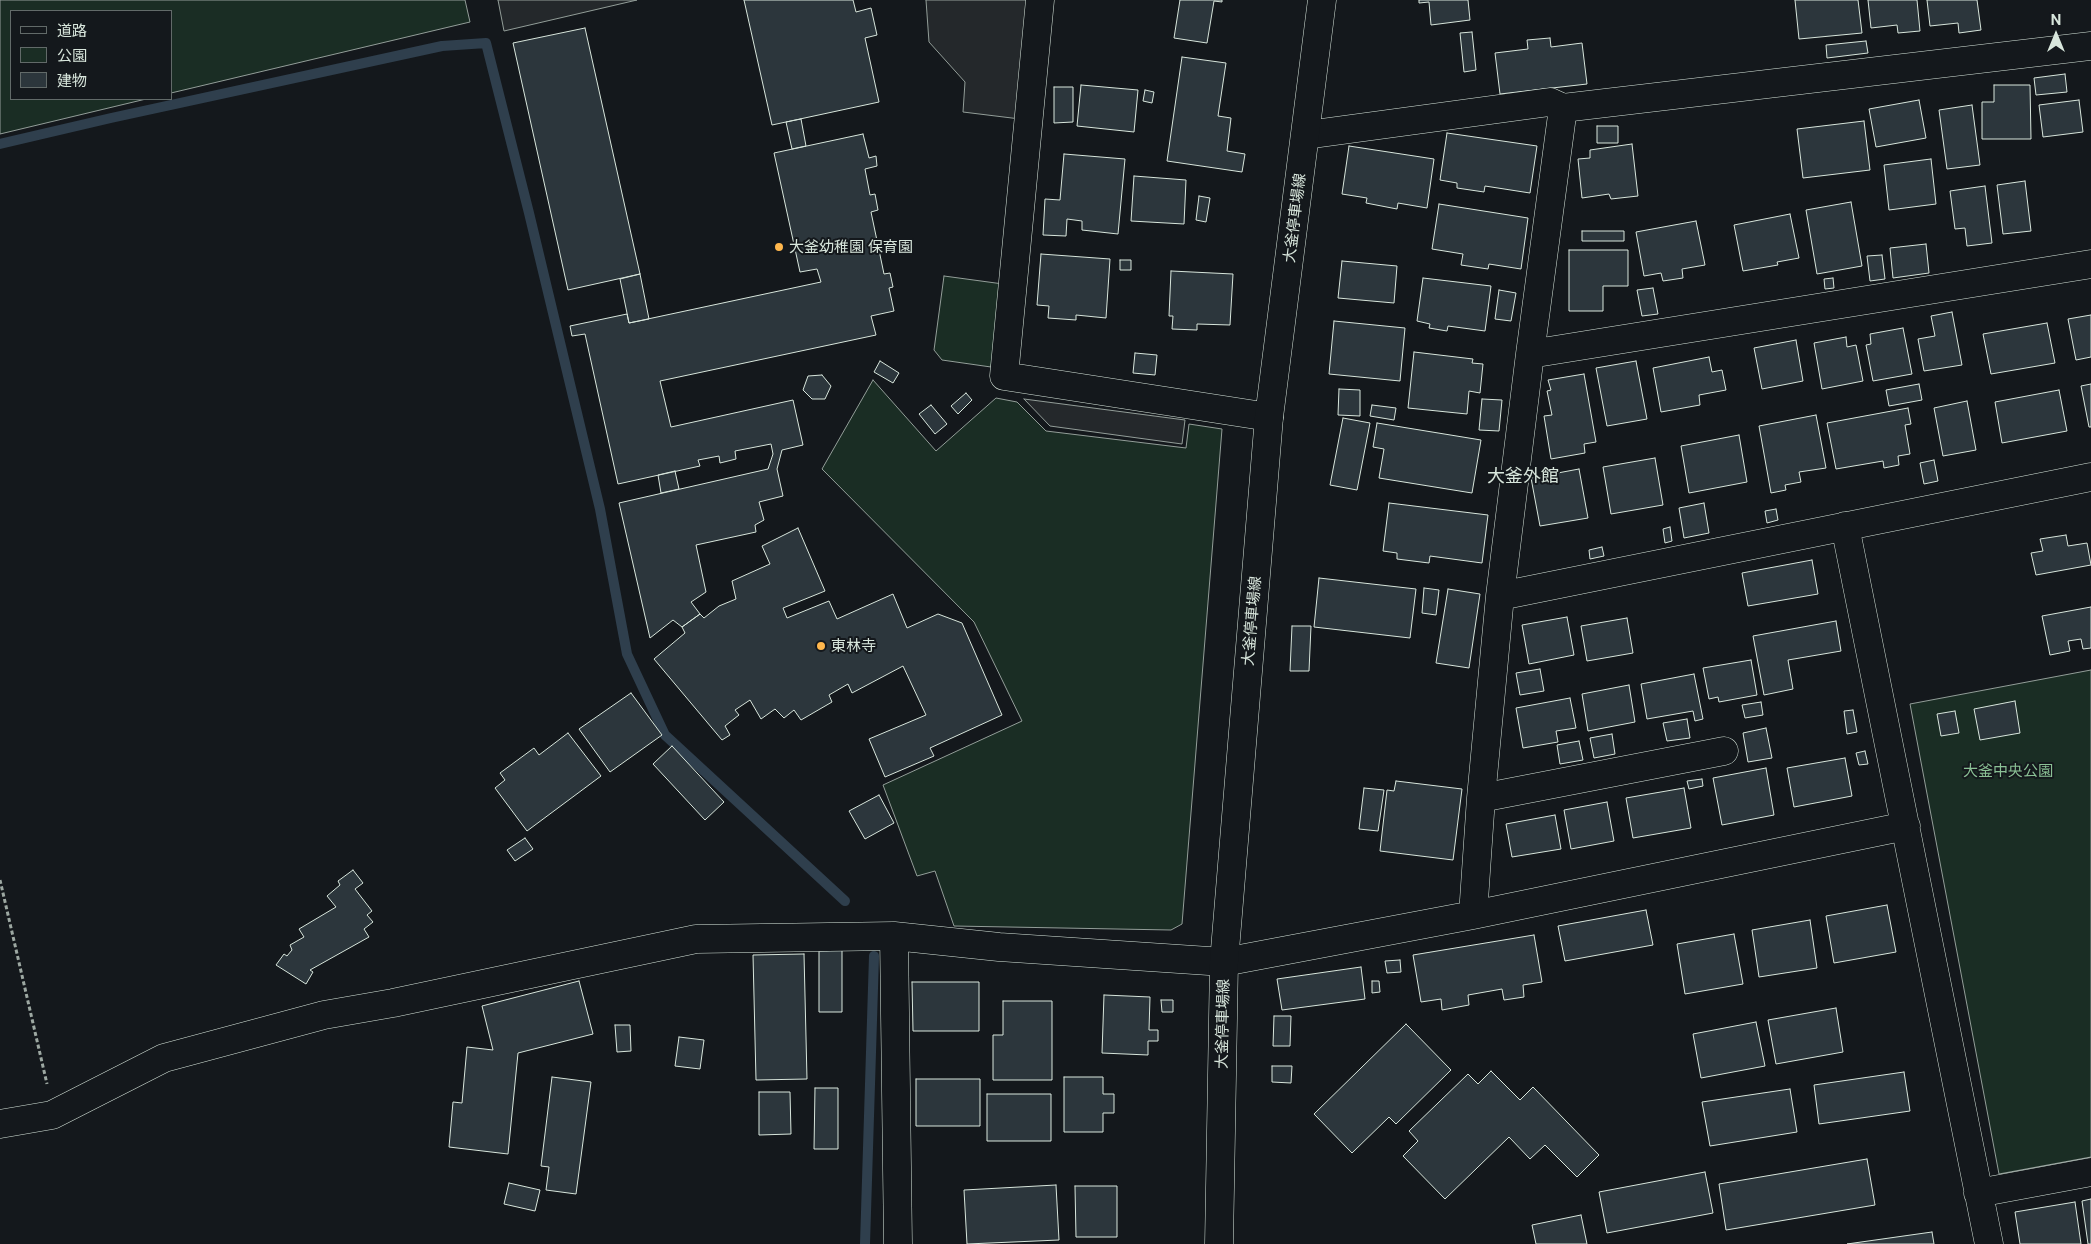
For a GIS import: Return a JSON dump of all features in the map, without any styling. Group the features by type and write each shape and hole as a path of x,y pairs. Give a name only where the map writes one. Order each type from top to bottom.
{"street":[{"path":"1040,0 1004,376 1269,417"},
{"name":"大釜停車場線","path":"1219,1244 1224,962 1269,417 1322,0"},
{"path":"1306,135 1550,102 1563,108 2091,46"},
{"path":"1473,915 1481,798 1500,596 1563,108"},
{"path":"1530,354 2091,264"},
{"path":"1500,596 2091,477"},
{"path":"1845,526 1989,1244"},
{"path":"1481,798 1724,751"},
{"path":"0,1124 52,1115 164,1058 324,1015 393,1003 696,939 894,936 999,947 1224,962 1473,915 1906,826"},
{"path":"894,936 898,1244"},
{"path":"1978,1193 2091,1172"}],"path":[{"path":"0,880 43,1064 52,1115"}],"green space":[{"path":"0,0 465,0 470,22 172,93 172,10 10,10 10,100 142,100 0,134"},
{"path":"944,276 1003,284 991,367 942,360 934,350"},
{"path":"873,380 936,451 996,398 1017,402 1046,431 1186,448 1189,424 1222,429 1182,924 1171,930 954,926 935,871 917,876 883,785 1022,721 974,622 822,469"},
{"name":"大釜中央公園","path":"2091,670 2091,1157 1999,1174 1910,704"}],"shaded area":[{"path":"498,0 637,0 504,31"},
{"path":"926,0 1032,0 1020,119 963,112 965,82 929,42"},
{"path":"1024,399 1185,420 1182,444 1050,426"}],"building":[{"path":"744,0 853,0 856,12 871,8 877,35 865,38 879,102 772,125"},
{"path":"1180,0 1222,0 1222,2 1214,1 1207,43 1174,38"},
{"path":"1419,0 1468,0 1470,20 1431,25 1429,2 1419,3"},
{"path":"1795,0 1858,0 1862,33 1799,39"},
{"path":"1868,0 1917,0 1920,31 1898,33 1897,25 1871,28"},
{"path":"1927,0 1977,0 1981,30 1959,33 1958,23 1930,26"},
{"path":"585,28 640,274 568,290 513,43"},
{"path":"1472,32 1476,70 1464,72 1460,33"},
{"path":"1550,38 1551,47 1582,43 1587,84 1500,94 1495,53 1528,49 1527,40"},
{"path":"1866,41 1868,53 1827,58 1826,45"},
{"path":"1182,57 1226,63 1218,116 1231,118 1227,151 1245,154 1242,172 1167,161"},
{"path":"2065,74 2067,92 2036,95 2034,78"},
{"path":"1081,85 1138,90 1134,132 1077,126"},
{"path":"1994,85 2030,85 2031,139 1982,139 1982,102 1994,102"},
{"path":"1054,87 1073,87 1073,122 1054,123"},
{"path":"1145,90 1154,92 1152,103 1143,101"},
{"path":"1919,100 1926,138 1876,147 1869,109"},
{"path":"2079,100 2083,132 2043,137 2039,105"},
{"path":"1972,105 1980,165 1947,169 1939,110"},
{"path":"801,119 806,146 792,149 786,122"},
{"path":"1864,121 1870,170 1803,178 1797,129"},
{"path":"1597,126 1618,126 1618,143 1597,143"},
{"path":"1447,133 1537,146 1530,193 1485,186 1484,192 1457,188 1457,183 1440,180"},
{"path":"863,134 869,158 876,156 877,166 865,169 870,195 875,194 878,210 871,212 884,274 890,273 893,287 889,288 894,311 871,316 876,335 660,381 671,427 793,400 803,445 782,450 777,469 783,496 759,502 764,520 755,525 756,532 696,545 706,592 691,602 700,614 682,627 673,620 650,638 619,503 768,469 773,454 771,444 735,451 736,459 720,463 719,456 698,460 700,466 618,484 585,334 572,336 570,326 627,314 629,323 821,282 817,269 800,272 774,153"},
{"path":"1632,144 1638,196 1611,199 1609,194 1582,198 1578,159 1590,158 1590,150"},
{"path":"1349,146 1434,159 1427,208 1398,203 1397,209 1366,203 1367,198 1342,194"},
{"path":"1064,154 1125,159 1118,234 1082,230 1082,221 1067,219 1066,236 1043,235 1045,199 1060,200"},
{"path":"1931,159 1936,204 1889,210 1884,165"},
{"path":"1134,176 1186,180 1184,224 1131,221"},
{"path":"2025,181 2031,231 2003,234 1997,185"},
{"path":"1985,186 1992,243 1967,246 1965,228 1955,229 1950,191"},
{"path":"1199,196 1210,198 1206,222 1196,220"},
{"path":"1851,202 1862,266 1817,274 1806,210"},
{"path":"1439,204 1528,218 1521,269 1489,264 1488,269 1461,265 1463,254 1432,249"},
{"path":"1790,214 1799,258 1777,262 1778,265 1743,271 1734,225"},
{"path":"1696,221 1705,265 1682,269 1683,278 1663,281 1661,273 1644,276 1636,232"},
{"path":"1582,231 1624,231 1624,241 1582,241"},
{"path":"1926,244 1929,273 1893,278 1890,248"},
{"path":"1569,250 1628,250 1628,286 1603,286 1603,311 1569,311"},
{"path":"1041,254 1110,259 1106,318 1076,315 1076,320 1048,318 1049,306 1037,305"},
{"path":"1882,255 1885,279 1870,281 1867,256"},
{"path":"1120,260 1131,260 1131,270 1120,270"},
{"path":"1342,261 1397,266 1394,303 1338,298"},
{"path":"1171,271 1233,274 1230,325 1197,324 1197,330 1172,329 1173,316 1169,316"},
{"path":"640,274 649,319 629,323 620,279"},
{"path":"1423,278 1491,286 1485,331 1448,326 1447,331 1429,328 1430,324 1417,321"},
{"path":"1833,278 1834,288 1825,289 1824,279"},
{"path":"1653,288 1658,314 1642,316 1637,290"},
{"path":"1499,290 1516,293 1511,321 1495,319"},
{"path":"1952,312 1962,365 1924,371 1918,339 1935,336 1931,316"},
{"path":"2091,315 2091,357 2076,360 2068,319"},
{"path":"1334,321 1405,328 1400,381 1329,374"},
{"path":"2047,323 2055,363 1991,374 1983,334"},
{"path":"1903,328 1912,374 1873,381 1866,345 1871,344 1870,334"},
{"path":"1846,337 1847,347 1856,345 1863,381 1822,389 1814,343"},
{"path":"1796,340 1803,381 1762,389 1754,348"},
{"path":"1414,352 1473,359 1472,363 1483,364 1480,393 1469,391 1467,414 1408,408"},
{"path":"1135,353 1157,355 1155,375 1133,373"},
{"path":"1709,357 1712,372 1722,370 1726,390 1699,395 1700,405 1661,412 1653,368"},
{"path":"880,361 899,373 893,383 874,372"},
{"path":"1636,361 1647,419 1607,426 1596,368"},
{"path":"1584,374 1596,442 1584,444 1585,453 1551,459 1544,416 1552,415 1547,391 1551,390 1548,380"},
{"path":"822,375 831,386 825,399 812,399 803,390 808,376"},
{"path":"1919,384 1922,400 1889,406 1886,390"},
{"path":"2091,384 2091,427 2089,427 2081,386"},
{"path":"1339,389 1360,390 1360,416 1338,415"},
{"path":"2059,390 2067,431 2002,443 1995,402"},
{"path":"966,393 972,400 958,414 951,406"},
{"path":"1482,399 1502,400 1499,431 1479,430"},
{"path":"1967,401 1976,450 1943,456 1934,408"},
{"path":"931,405 947,424 935,434 919,414"},
{"path":"1372,405 1396,408 1394,420 1370,416"},
{"path":"1908,408 1911,424 1905,425 1910,454 1898,456 1899,465 1884,468 1883,461 1836,469 1827,423"},
{"path":"1816,415 1826,468 1799,472 1801,482 1785,485 1786,490 1771,493 1759,426"},
{"path":"1343,418 1370,423 1357,490 1330,485"},
{"path":"1377,423 1481,440 1472,493 1379,478 1384,449 1373,447"},
{"path":"1739,435 1747,482 1689,493 1681,446"},
{"path":"1655,458 1663,505 1611,514 1603,467"},
{"path":"1934,460 1938,481 1924,484 1920,463"},
{"path":"1579,469 1588,518 1540,526 1531,478"},
{"path":"675,471 679,489 661,493 658,475"},
{"path":"1389,503 1488,515 1482,563 1430,556 1429,563 1397,559 1397,553 1383,551"},
{"path":"1704,503 1709,533 1684,538 1679,508"},
{"path":"1776,509 1778,520 1767,523 1765,511"},
{"path":"1670,527 1672,541 1665,543 1663,529"},
{"name":"東林寺","path":"798,528 825,591 783,608 787,618 829,601 837,619 893,594 907,628 938,614 962,623 1002,715 930,748 934,756 885,777 869,739 926,715 903,666 852,693 848,684 829,695 832,702 801,720 794,710 784,718 775,709 761,719 750,700 735,710 739,715 725,726 730,735 722,740 654,659 685,633 682,627 700,614 704,618 719,606 736,599 732,581 770,564 762,546"},
{"path":"2066,535 2068,546 2087,543 2091,565 2036,575 2031,553 2043,551 2040,539"},
{"path":"1602,547 1604,556 1590,559 1589,550"},
{"path":"1812,560 1818,594 1748,606 1742,573"},
{"path":"1319,578 1416,589 1410,638 1314,627"},
{"path":"1424,588 1439,590 1436,615 1422,613"},
{"path":"1448,589 1480,594 1469,668 1436,663"},
{"path":"2091,607 2091,648 2083,649 2081,639 2068,641 2070,651 2050,655 2042,616"},
{"path":"1567,617 1574,655 1529,664 1522,625"},
{"path":"1627,618 1633,653 1587,661 1581,626"},
{"path":"1836,621 1841,651 1788,660 1793,689 1764,695 1753,636"},
{"path":"1292,626 1311,626 1309,671 1290,671"},
{"path":"1751,660 1757,695 1719,702 1718,697 1709,699 1703,668"},
{"path":"1540,669 1544,691 1520,695 1516,673"},
{"path":"1694,674 1703,719 1695,721 1693,711 1647,719 1641,684"},
{"path":"1629,685 1635,722 1588,731 1582,694"},
{"path":"631,693 662,735 610,772 579,729"},
{"path":"1570,698 1576,728 1556,731 1558,742 1523,748 1516,708"},
{"path":"2015,701 2020,733 1980,740 1974,709"},
{"path":"1761,702 1763,715 1745,718 1742,705"},
{"path":"1853,710 1857,732 1847,734 1844,711"},
{"path":"1955,711 1959,733 1941,736 1937,714"},
{"path":"1687,719 1690,738 1667,741 1663,723"},
{"path":"1766,728 1772,758 1748,762 1743,733"},
{"path":"568,733 601,776 527,831 495,788 505,780 500,773 534,748 539,755"},
{"path":"1612,734 1615,754 1594,758 1590,738"},
{"path":"1579,741 1583,760 1560,764 1557,745"},
{"path":"672,746 724,802 705,820 653,764"},
{"path":"1865,751 1868,764 1859,765 1856,753"},
{"path":"1845,758 1852,796 1794,807 1787,768"},
{"path":"1766,768 1774,815 1722,825 1713,778"},
{"path":"1702,779 1703,786 1689,789 1687,781"},
{"path":"1396,781 1462,789 1453,860 1380,851 1387,790 1394,791"},
{"path":"1364,788 1384,790 1378,831 1359,829"},
{"path":"1684,788 1691,828 1633,838 1626,798"},
{"path":"879,795 894,823 865,839 849,811"},
{"path":"1607,802 1614,841 1571,849 1564,810"},
{"path":"1555,815 1561,849 1512,857 1506,824"},
{"path":"525,838 533,849 515,861 507,850"},
{"path":"353,870 363,883 355,889 372,911 367,915 373,922 364,929 369,937 310,970 313,972 306,984 276,965 284,954 287,956 292,950 290,945 304,937 299,929 336,907 327,896 340,885 338,881"},
{"path":"1887,905 1896,952 1834,963 1826,916"},
{"path":"1646,910 1653,945 1565,961 1558,926"},
{"path":"1810,920 1817,968 1759,977 1752,930"},
{"path":"1734,934 1743,984 1685,994 1677,944"},
{"path":"1534,935 1542,982 1523,985 1524,997 1504,1000 1502,989 1468,995 1469,1005 1442,1010 1441,999 1421,1002 1413,955"},
{"path":"842,950 842,1012 819,1012 819,951"},
{"path":"804,954 807,1079 756,1080 753,955"},
{"path":"1400,960 1401,972 1387,973 1385,961"},
{"path":"1361,967 1365,999 1282,1010 1277,979"},
{"path":"579,981 593,1034 518,1053 508,1154 449,1147 453,1102 462,1103 467,1047 493,1050 482,1006"},
{"path":"1372,981 1379,981 1380,992 1372,993"},
{"path":"912,982 979,982 979,1031 913,1031"},
{"path":"1104,995 1150,997 1149,1030 1158,1030 1158,1041 1148,1041 1148,1055 1102,1053"},
{"path":"1161,1000 1173,1000 1173,1012 1162,1012"},
{"path":"1003,1001 1052,1001 1052,1080 993,1080 993,1035 1003,1035"},
{"path":"1836,1008 1843,1052 1776,1064 1768,1020"},
{"path":"1274,1016 1291,1016 1290,1046 1273,1046"},
{"path":"1756,1022 1765,1066 1701,1078 1693,1034"},
{"path":"1406,1024 1451,1070 1396,1124 1389,1117 1352,1153 1314,1114"},
{"path":"615,1025 630,1025 631,1051 617,1052"},
{"path":"679,1037 704,1040 700,1069 675,1066"},
{"path":"1272,1066 1292,1066 1291,1083 1272,1082"},
{"path":"1491,1071 1520,1100 1533,1087 1599,1155 1577,1177 1545,1145 1530,1159 1509,1137 1445,1199 1403,1156 1418,1141 1409,1131 1468,1074 1478,1084"},
{"path":"1904,1072 1910,1111 1819,1124 1814,1085"},
{"path":"552,1077 591,1082 576,1194 546,1190 549,1167 541,1166"},
{"path":"1064,1077 1103,1077 1103,1094 1114,1094 1114,1113 1103,1113 1103,1132 1064,1132"},
{"path":"916,1079 980,1079 980,1126 916,1126"},
{"path":"815,1088 838,1088 838,1149 814,1149"},
{"path":"1790,1089 1797,1132 1710,1146 1702,1102"},
{"path":"759,1092 790,1092 791,1134 759,1135"},
{"path":"987,1094 1051,1094 1051,1141 987,1141"},
{"path":"1867,1159 1875,1205 1726,1230 1719,1184"},
{"path":"1705,1172 1713,1213 1607,1233 1599,1192"},
{"path":"509,1183 540,1190 535,1211 504,1204"},
{"path":"1056,1185 1059,1240 967,1244 964,1190"},
{"path":"1075,1186 1117,1186 1117,1237 1076,1237"},
{"path":"2091,1199 2091,1244 2088,1244 2082,1201"},
{"path":"2075,1202 2081,1244 2020,1244 2015,1212"},
{"path":"1581,1215 1587,1244 1536,1244 1532,1225"},
{"path":"1932,1232 1934,1244 1847,1244"}],"waterway":[{"path":"0,144 442,46 486,43 600,509 627,654 665,735 845,901"},
{"path":"865,1244 874,956"}],"place":[{"name":"大釜幼稚園 保育園","path":"779,247"},
{"name":"東林寺","path":"821,646"}],"district":[{"name":"大釜外館","path":"1523,476"}]}
